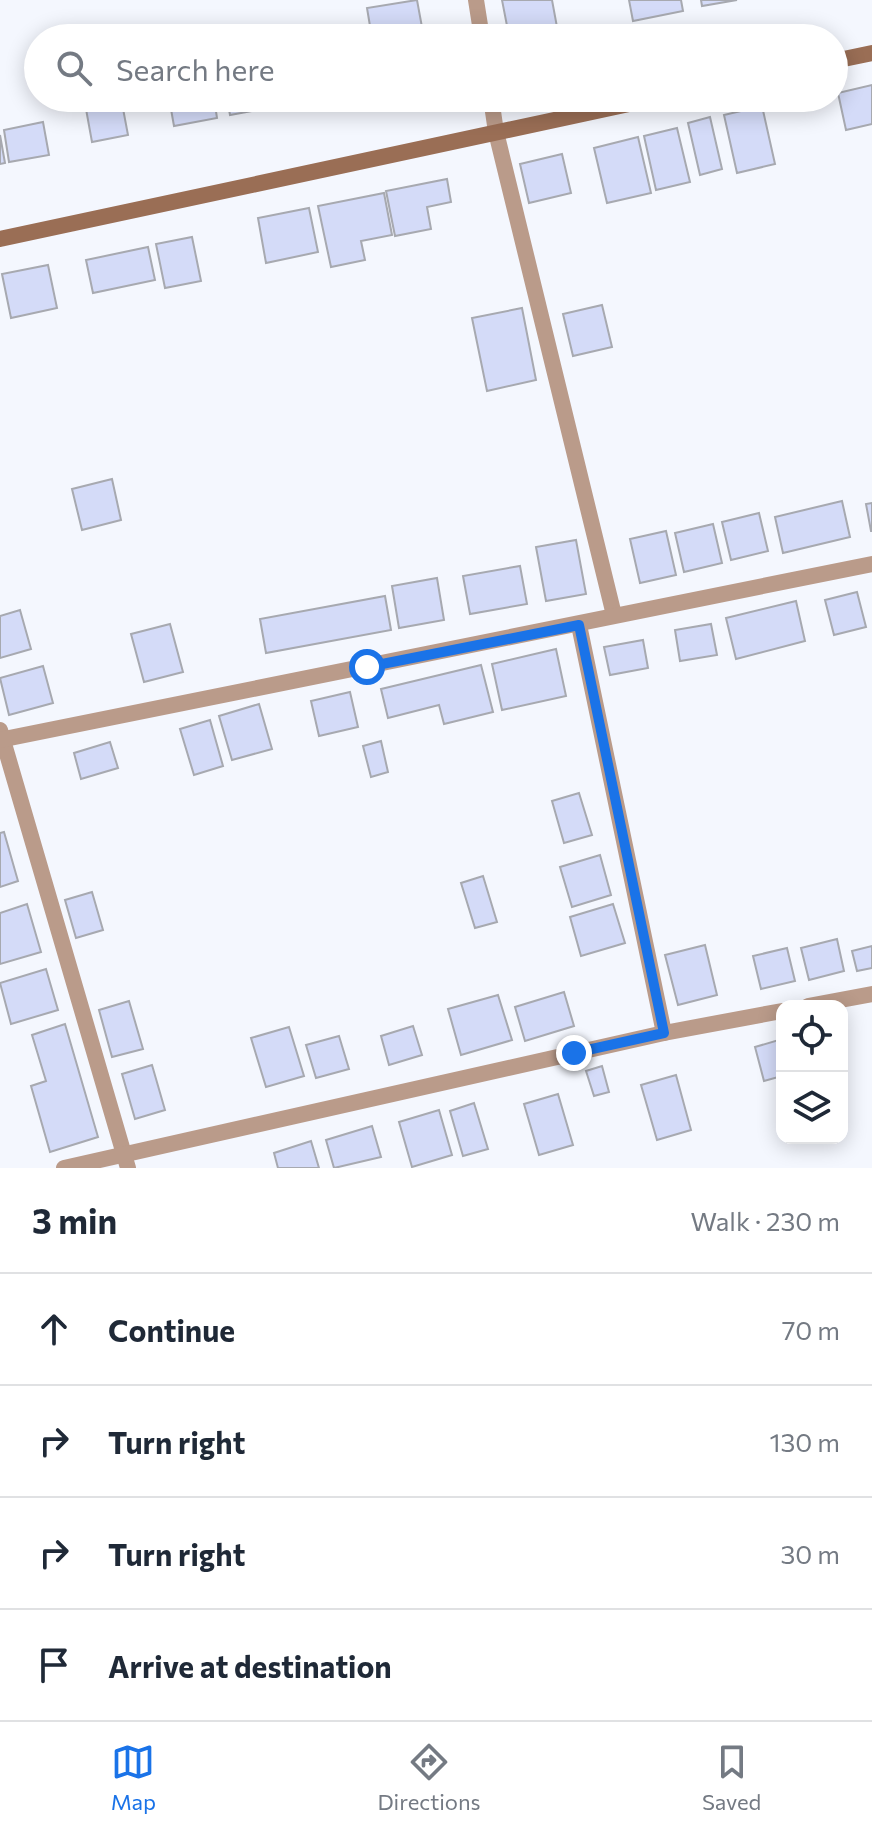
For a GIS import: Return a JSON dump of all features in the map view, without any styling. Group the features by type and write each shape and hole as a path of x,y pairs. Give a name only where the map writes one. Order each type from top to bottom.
{"main road":[{"path":"848,58 872,53"},
{"path":"0,239 591,112"}],"street":[{"path":"476,0 480,24"},
{"path":"493,112 614,615"},
{"path":"126,1161 1,736 579,625 614,615 872,564"},
{"path":"579,625 664,1033"},
{"path":"840,1000 872,994"},
{"path":"64,1168 126,1161 664,1033 776,1012"}],"building":[{"path":"417,0 421,24 370,24 367,8"},
{"path":"502,0 552,0 556,24 507,24"},
{"path":"629,0 681,0 683,11 633,21"},
{"path":"701,0 737,0 702,6"},
{"path":"872,85 872,124 846,130 842,112 848,112 848,91"},
{"path":"87,112 124,112 128,135 92,142"},
{"path":"172,112 216,112 217,118 174,126"},
{"path":"763,112 775,164 737,173 724,115"},
{"path":"710,117 722,169 700,175 688,123"},
{"path":"43,122 49,155 9,162 4,130"},
{"path":"677,128 690,182 656,190 644,136"},
{"path":"0,135 5,163 0,164"},
{"path":"638,137 651,193 607,203 594,148"},
{"path":"562,154 571,193 529,203 520,164"},
{"path":"447,179 451,202 427,207 431,229 395,236 386,191"},
{"path":"384,193 392,235 361,241 365,260 331,267 318,206"},
{"path":"309,208 318,252 266,263 258,218"},
{"path":"192,237 201,281 165,288 156,244"},
{"path":"148,247 155,280 93,293 86,260"},
{"path":"48,265 57,308 11,318 2,274"},
{"path":"602,305 612,347 573,356 563,314"},
{"path":"522,308 536,380 487,391 472,318"},
{"path":"112,479 121,520 82,530 72,489"},
{"path":"842,501 850,537 783,553 775,517"},
{"path":"872,503 872,531 871,531 866,504"},
{"path":"759,513 768,551 731,560 722,522"},
{"path":"713,524 722,563 684,572 675,533"},
{"path":"666,531 676,575 640,583 630,539"},
{"path":"576,540 586,594 546,601 536,547"},
{"path":"520,566 527,604 470,614 463,576"},
{"path":"437,578 444,620 399,628 392,586"},
{"path":"857,592 866,627 834,635 825,600"},
{"path":"385,596 391,630 266,653 260,619"},
{"path":"796,601 805,641 736,659 726,618"},
{"path":"20,610 31,649 0,658 0,616"},
{"path":"170,624 183,672 144,682 131,634"},
{"path":"711,624 717,655 680,661 675,630"},
{"path":"643,640 648,668 610,675 604,647"},
{"path":"556,649 566,696 502,710 492,664"},
{"path":"481,665 493,712 444,724 439,705 388,718 381,689"},
{"path":"43,666 53,703 9,715 0,678"},
{"path":"350,692 358,727 319,736 311,701"},
{"path":"259,704 272,749 232,760 219,716"},
{"path":"210,720 223,766 194,775 180,729"},
{"path":"381,741 388,772 371,777 363,746"},
{"path":"110,742 118,768 81,779 74,753"},
{"path":"579,793 592,835 564,843 552,801"},
{"path":"4,832 18,881 0,887 0,833"},
{"path":"600,855 611,895 572,907 560,867"},
{"path":"483,876 497,922 475,928 461,883"},
{"path":"92,892 103,930 76,938 65,900"},
{"path":"27,904 41,952 0,964 0,913"},
{"path":"613,904 625,943 581,956 570,917"},
{"path":"837,939 844,971 809,980 801,948"},
{"path":"705,945 717,995 678,1005 665,955"},
{"path":"872,946 872,968 857,971 852,951"},
{"path":"787,948 795,981 761,989 753,956"},
{"path":"46,969 58,1010 11,1024 0,983"},
{"path":"564,992 574,1026 525,1041 515,1007"},
{"path":"498,995 512,1040 461,1055 448,1009"},
{"path":"129,1001 143,1049 112,1057 99,1010"},
{"path":"65,1024 98,1137 50,1152 31,1086 46,1081 32,1035"},
{"path":"413,1026 422,1055 389,1065 381,1036"},
{"path":"289,1027 304,1076 266,1087 251,1038"},
{"path":"339,1036 349,1069 316,1078 306,1045"},
{"path":"776,1041 776,1078 764,1081 755,1047"},
{"path":"152,1065 165,1110 135,1119 122,1074"},
{"path":"602,1066 609,1092 594,1096 586,1071"},
{"path":"676,1075 691,1130 657,1140 641,1085"},
{"path":"558,1094 573,1145 539,1155 524,1104"},
{"path":"474,1103 488,1149 463,1156 450,1111"},
{"path":"439,1110 452,1155 412,1167 399,1122"},
{"path":"372,1126 381,1157 334,1168 326,1140"},
{"path":"311,1141 319,1168 278,1168 274,1153"}],"route":[{"path":"367,667 579,625 664,1033 574,1053"}]}
